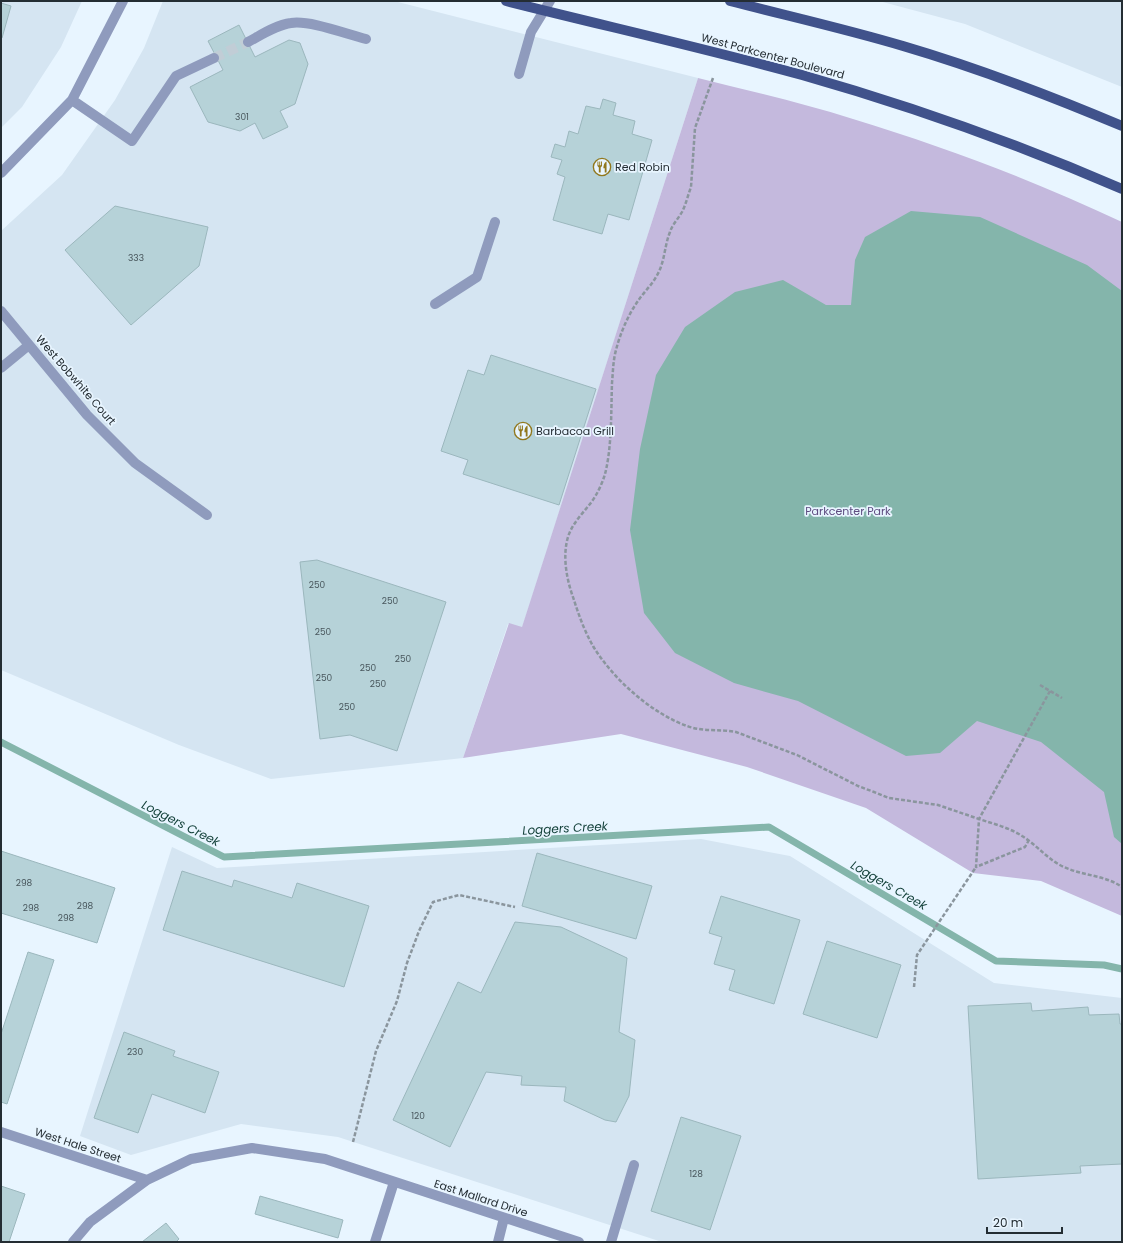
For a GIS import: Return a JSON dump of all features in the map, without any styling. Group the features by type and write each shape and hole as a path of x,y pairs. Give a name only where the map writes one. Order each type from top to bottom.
{"main road":[{"name":"West Parkcenter Boulevard","path":"506,1 808,77 941,118 1028,150 1122,189"},
{"path":"730,1 903,46 998,77 1122,126"}],"street":[{"path":"1,174 72,100 123,1"},
{"path":"519,74 531,32 550,1"},
{"path":"248,42 282,25 290,23 304,23 366,39"},
{"path":"72,100 132,141 176,76 214,58"},
{"path":"435,304 477,277 495,222"},
{"name":"West Bobwhite Court","path":"1,311 87,414 134,463 208,515"},
{"path":"1,368 29,344"},
{"name":"West Hale Street","path":"1,1132 147,1180"},
{"name":"East Mallard Drive","path":"73,1242 90,1222 147,1180 191,1159 252,1148 325,1159 579,1242"},
{"path":"611,1242 634,1165"},
{"path":"375,1242 394,1182"},
{"path":"498,1242 504,1218"}],"path":[{"path":"713,78 694,128 691,187 685,205 670,232 664,256 656,277 638,301 615,352 608,455 602,482 591,502 574,524 568,537 566,549 567,575 584,629 593,646 611,671 633,693 673,720 688,727 705,730 729,730 736,732 797,755 858,786 884,796 906,801 938,805 1014,831 1029,840 1063,867 1112,882 1122,888"},
{"path":"1040,685 1062,698"},
{"path":"914,987 917,955 976,867 980,819 1050,691"},
{"path":"976,867 1025,847 1029,840"},
{"path":"353,1142 376,1051 397,1001 407,963 419,931 433,902 459,895 515,907"}],"shaded area":[{"path":"1,1 82,1 61,47 22,107 1,128"},
{"path":"163,1 394,1 698,78 522,628 508,624 463,758 271,779 179,745 1,670 1,231 62,175 115,100 144,48"},
{"path":"879,1 1122,1 1122,87 965,24"},
{"path":"911,211 980,217 1087,265 1122,291 1122,844 1114,837 1104,792 1041,742 977,721 940,753 906,756 798,701 734,683 675,653 644,613 630,530 640,449 656,375 685,327 735,292 783,280 826,305 851,305 855,260 865,237"},
{"path":"701,839 790,856 994,983 1122,998 1122,1242 662,1242 338,1137 241,1124 131,1155 80,1136 172,847 217,868"}],"green space":[{"name":"Parkcenter Park","path":"698,78 776,97 922,141 1023,179 1122,222 1122,916 1041,881 973,873 866,808 747,767 621,734 463,758 509,623 522,627"}],"building":[{"path":"1,3 11,6 2,38 1,38"},
{"path":"239,25 255,57 289,40 300,43 308,64 295,104 280,111 288,127 263,139 255,123 240,131 208,122 190,87 223,70 208,41"},
{"name":"Red Robin","path":"603,99 616,103 613,115 635,121 632,134 652,140 629,220 608,214 602,234 553,220 565,177 557,174 562,160 551,157 555,144 565,147 569,131 578,134 586,106 600,109"},
{"path":"115,206 208,227 199,266 131,325 65,250"},
{"path":"491,355 596,389 559,505 463,474 468,460 441,451 468,370 484,375"},
{"path":"317,560 446,602 397,751 350,735 320,739 300,562"},
{"path":"1,851 115,888 97,943 1,913"},
{"path":"537,853 652,886 636,939 522,906"},
{"path":"182,871 232,887 234,880 292,898 297,883 369,906 344,987 163,930"},
{"path":"721,896 800,920 774,1004 729,990 735,970 714,964 722,937 709,933"},
{"path":"515,922 561,927 627,958 619,1032 635,1040 629,1096 616,1122 605,1120 564,1101 566,1087 521,1085 522,1076 486,1072 450,1147 393,1120 458,982 481,993"},
{"path":"827,941 901,965 877,1038 803,1014"},
{"path":"28,952 54,960 7,1104 1,1102 1,1034"},
{"path":"1031,1003 1032,1011 1088,1007 1089,1015 1119,1014 1120,1024 1122,1024 1122,1164 1080,1166 1081,1173 978,1179 968,1006"},
{"path":"124,1032 175,1051 173,1056 219,1072 205,1113 152,1094 138,1133 94,1118"},
{"path":"681,1117 741,1136 710,1230 651,1211"},
{"path":"1,1186 25,1194 9,1242 1,1242"},
{"path":"260,1196 343,1220 338,1238 255,1214"},
{"path":"166,1223 179,1239 176,1242 142,1242"}],"waterway":[{"name":"Loggers Creek","path":"1,742 224,857 769,827 996,961 1104,965 1122,969"}],"tunnel":[{"path":"214,58 248,42"}],"place":[{"name":"Red Robin","path":"602,167"},
{"name":"Barbacoa Grill","path":"523,431"}]}
